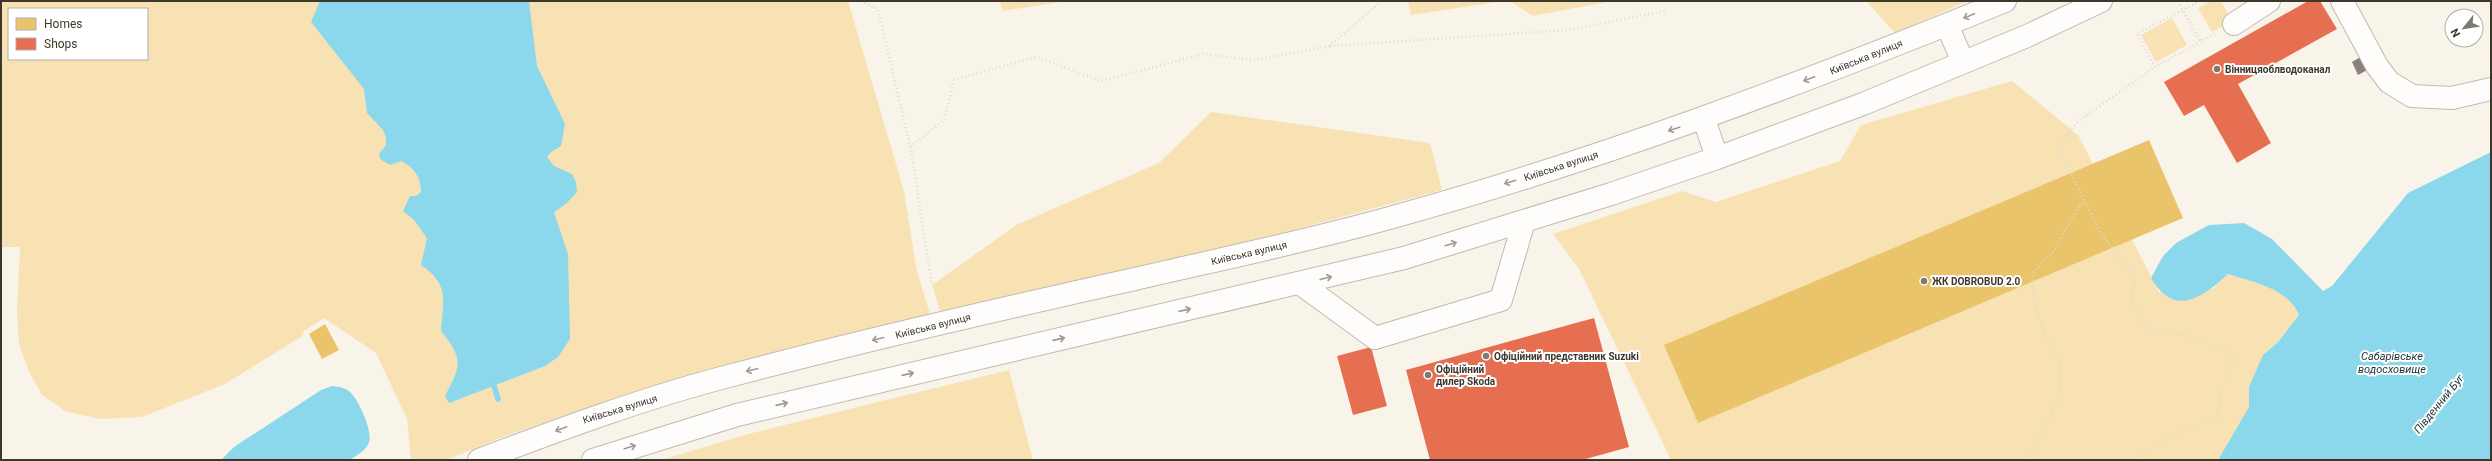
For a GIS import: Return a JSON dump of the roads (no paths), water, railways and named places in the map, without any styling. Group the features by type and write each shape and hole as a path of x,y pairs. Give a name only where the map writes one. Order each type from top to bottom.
{"main road":[{"name":"Київська вулиця","path":"492,458 594,416 727,376 1392,218 1512,182 1704,119 2005,1"},
{"path":"593,460 737,415 1020,347 1301,284 1404,258 1524,222 1717,158 1863,104 2101,1"},
{"path":"2234,24 2269,1"},
{"path":"2342,1 2377,66 2390,82 2412,96 2452,98 2491,89"},
{"path":"1947,25 1963,62"},
{"path":"1704,119 1717,158"},
{"path":"1301,284 1375,338 1501,300 1524,222"}],"water":[{"path":"320,1 529,1 537,66 565,124 561,146 551,152 547,157 554,166 572,174 576,182 577,192 566,204 554,212 568,254 570,339 558,357 545,366 449,403 445,396 457,370 458,363 454,349 441,331 443,294 437,279 421,265 427,238 414,220 403,211 410,196 416,196 421,192 420,182 416,173 406,163 401,161 390,165 380,159 379,154 386,145 386,137 383,130 367,113 364,89 311,22"},
{"name":"Сабарівське водосховище","path":"2491,152 2491,460 2218,460 2249,407 2249,387 2263,355 2278,342 2299,315 2287,298 2278,292 2258,283 2228,274 2218,283 2198,296 2188,300 2179,301 2169,298 2160,290 2151,278 2163,256 2176,243 2209,225 2244,223 2272,239 2323,291 2332,286 2408,193"},
{"path":"332,386 344,388 350,392 357,401 367,423 370,437 369,442 366,448 358,455 349,460 221,460 234,447 321,390"}],"waterway":[{"path":"492,379 498,399"}],"place":[{"name":"Вінницяоблводоканал","path":"2217,69"},
{"name":"ЖК DOBROBUD 2.0","path":"1924,281"},
{"name":"Офіційний представник Suzuki","path":"1486,356"},
{"name":"Офіційний дилер Skoda","path":"1428,375"}],"water label":[{"name":"Південний Буг","path":"2439,404"}]}
